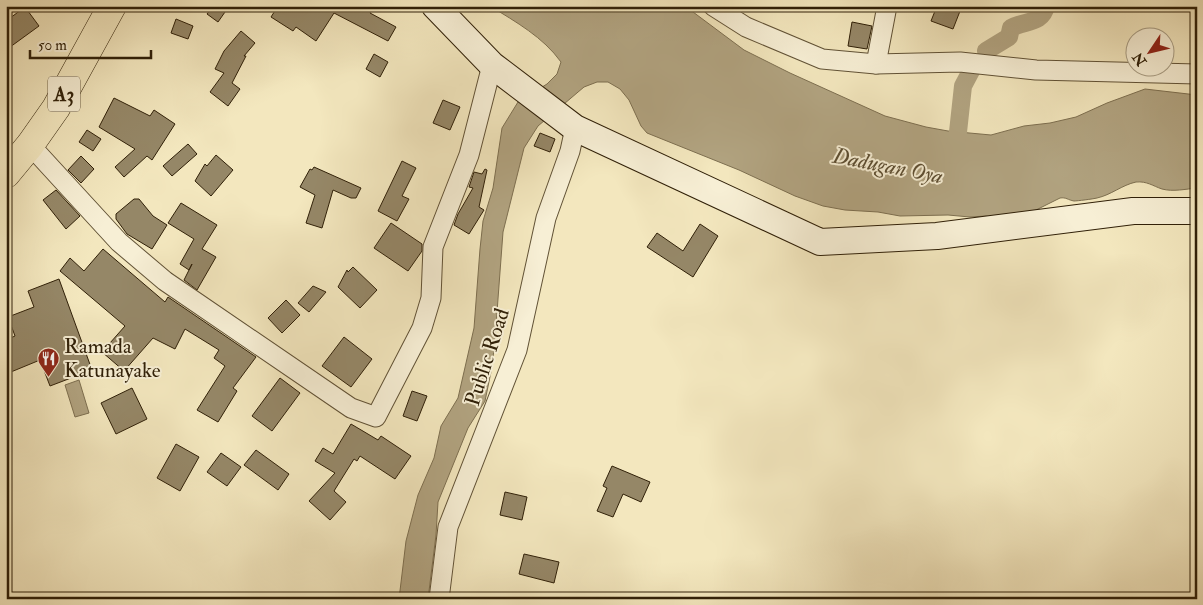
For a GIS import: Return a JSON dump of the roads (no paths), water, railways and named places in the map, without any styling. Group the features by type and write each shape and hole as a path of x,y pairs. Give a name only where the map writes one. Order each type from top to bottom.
{"highway":[{"name":"A3","path":"18,147 18,136 63,68 97,6"},
{"name":"A3","path":"6,174 18,147 56,108 112,6"}],"street":[{"path":"436,6 492,65 568,122 820,242 937,236 1133,211 1197,211"},
{"path":"714,6 746,27 822,59 876,64 960,62 1036,70 1197,74"},
{"path":"876,64 887,6"},
{"path":"18,147 119,242 165,281 351,408 376,416 422,328 431,298 433,247 469,154 492,65"},
{"name":"Public Road","path":"439,599 448,527 517,350 546,218 570,151 568,122"}],"water":[{"name":"Dadugan Oya","path":"490,6 685,6 744,50 790,73 885,116 948,131 991,135 1024,126 1050,123 1076,117 1145,89 1197,95 1197,188 1166,190 1147,183 1136,182 1097,198 1074,201 1060,198 1026,215 999,219 986,216 900,216 878,212 845,210 823,206 795,196 739,170 647,133 641,126 629,100 620,89 608,82 597,82 584,87 538,126 524,148 503,232 495,339 485,401 468,428 438,502 428,599 399,599 406,541 418,495 434,458 441,426 458,398 474,328 483,221 493,188 502,128 518,102 547,84 557,74 561,62 546,45 519,24"},
{"path":"79,380 89,413 75,417 65,385"}],"waterway":[{"path":"986,51 1009,37 1011,28 1037,19 1044,12 1046,6"},
{"path":"953,155 958,132 963,86 972,69"}],"place":[{"name":"Ramada Katunayake","path":"48,377"}]}
